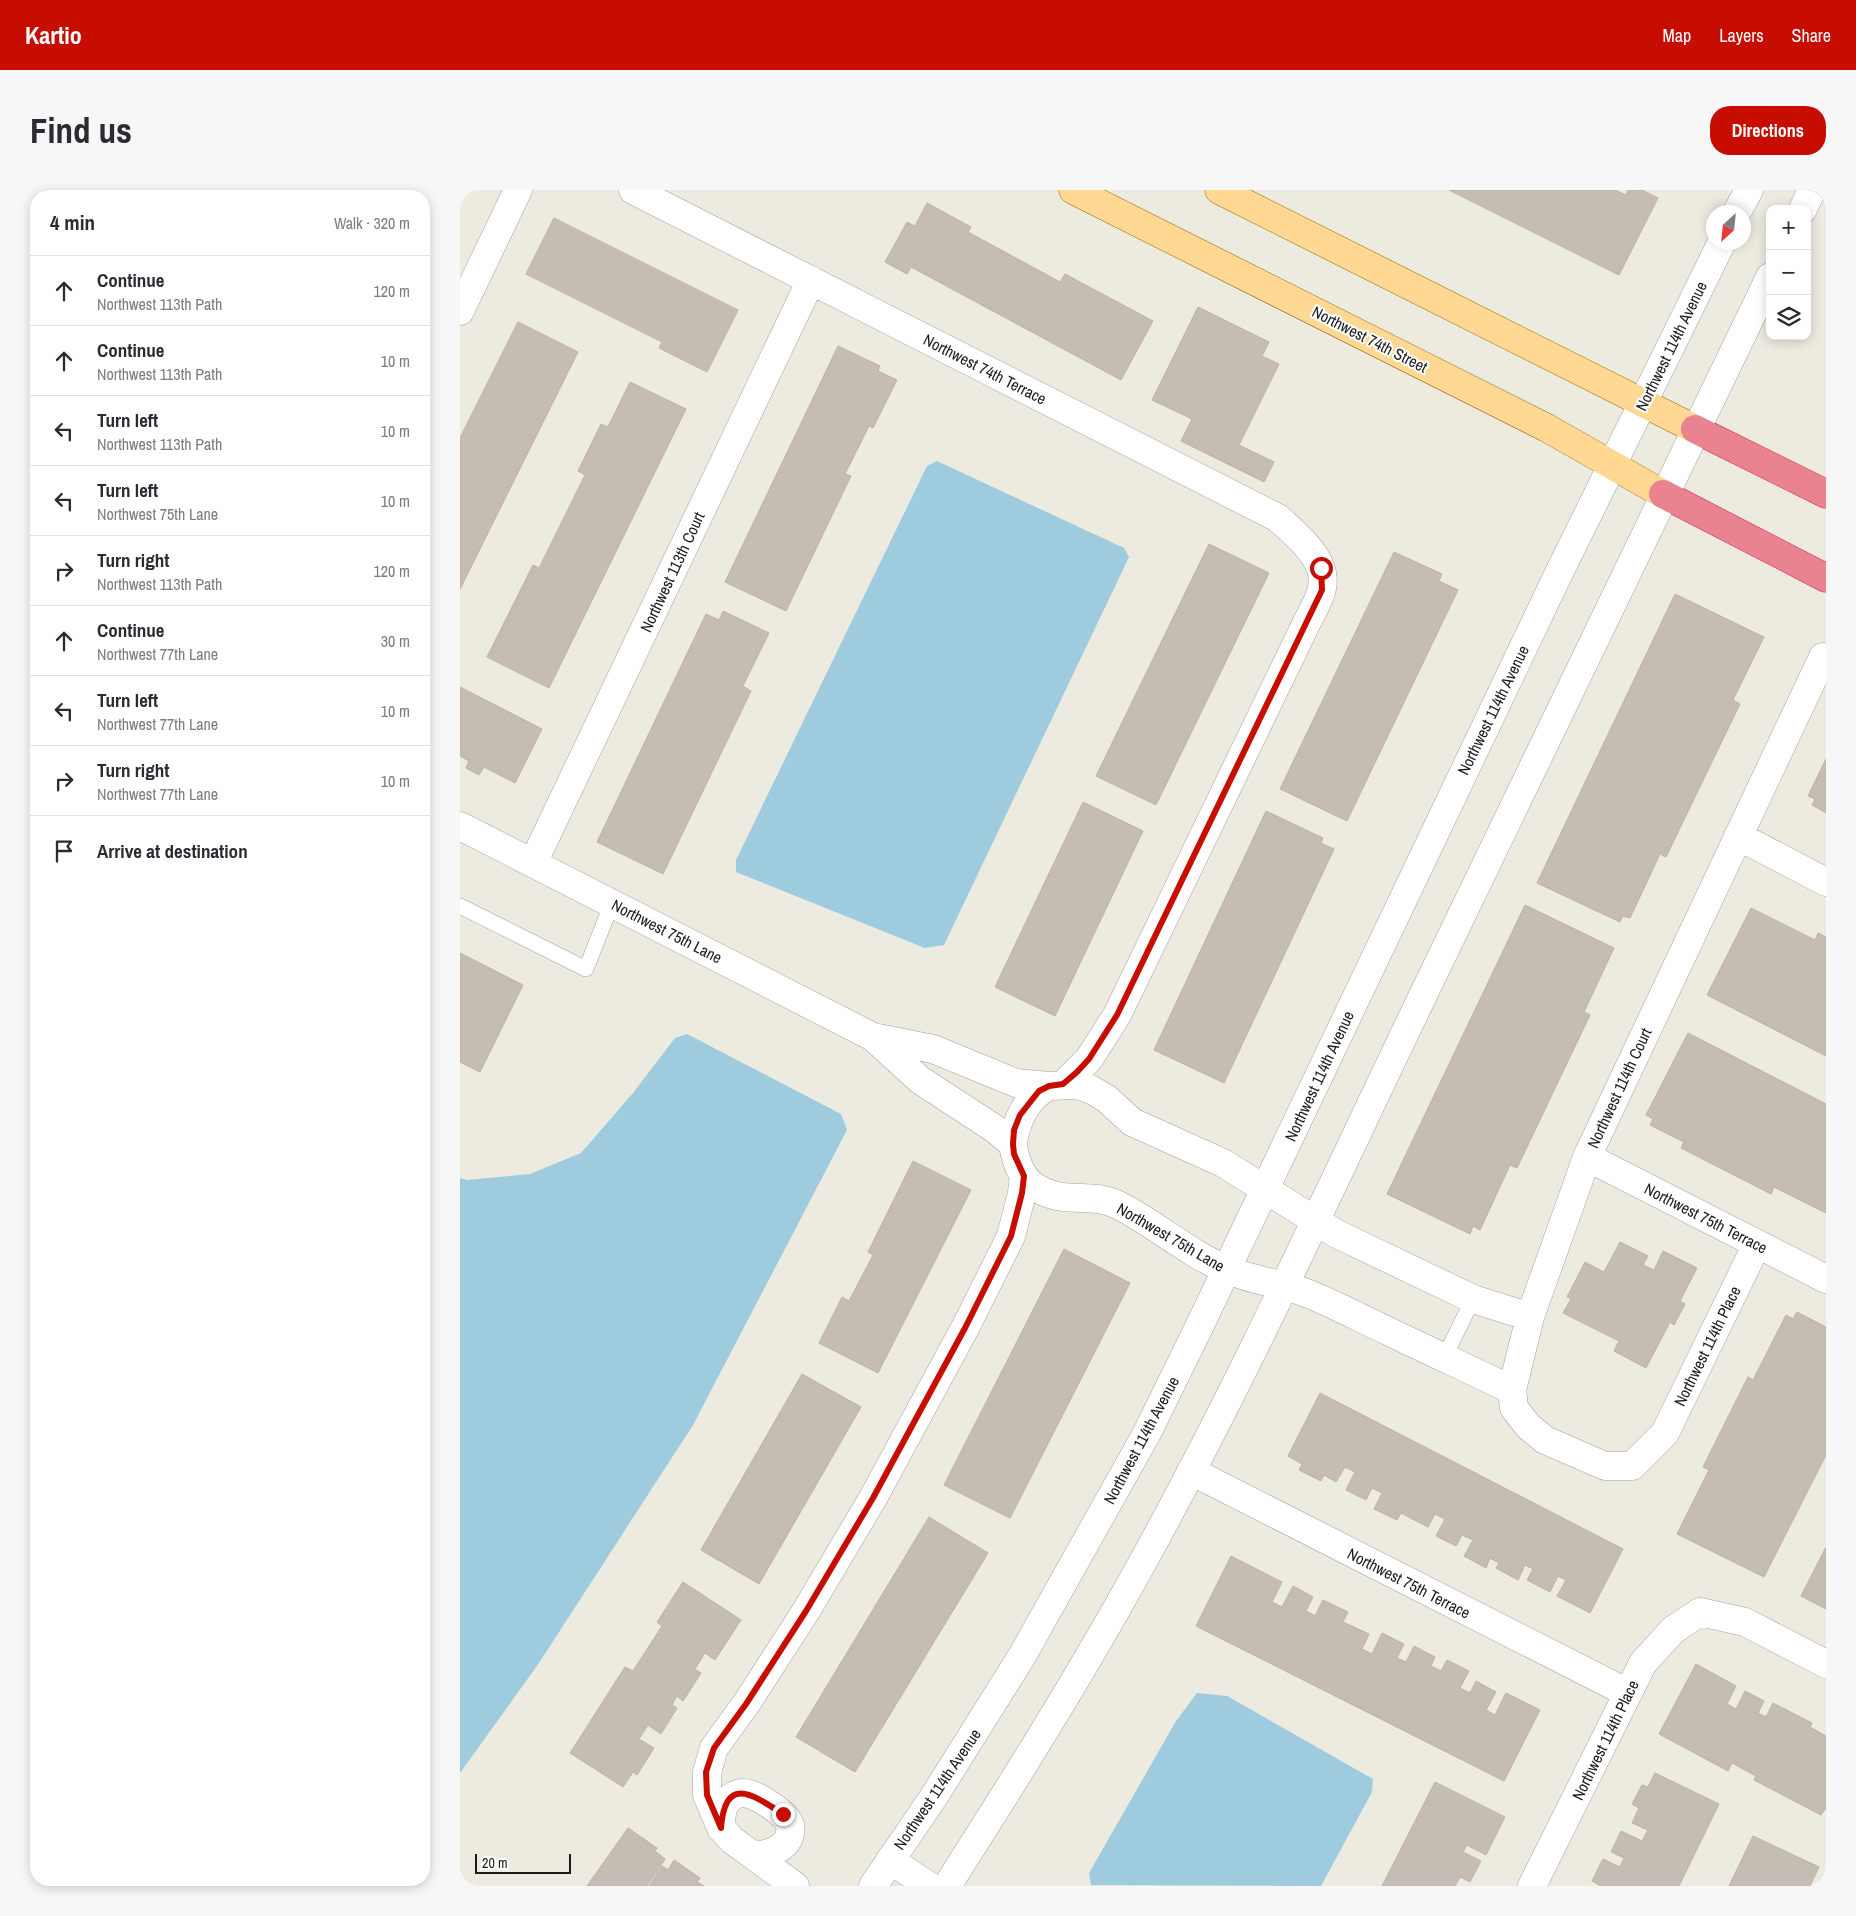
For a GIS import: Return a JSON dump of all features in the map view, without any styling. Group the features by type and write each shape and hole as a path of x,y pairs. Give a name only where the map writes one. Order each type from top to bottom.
{"highway":[{"path":"1695,429 1826,494"},
{"path":"1663,494 1826,578"}],"main road":[{"name":"Northwest 74th Street","path":"1073,190 1547,428 1663,494"},
{"path":"1219,190 1695,429"}],"street":[{"path":"460,311 518,190"},
{"name":"Northwest 74th Terrace","path":"633,190 1278,518 1308,546 1321,568 1322,590 1117,1015 1089,1059 1056,1085"},
{"path":"1741,205 1749,190"},
{"path":"1805,205 1812,190"},
{"name":"Northwest 114th Avenue","path":"873,1886 934,1798 981,1723 1060,1590 1147,1432 1642,403 1718,250"},
{"name":"Northwest 113th Court","path":"533,863 811,280"},
{"path":"947,1886 1055,1716 1140,1567 1191,1471 1284,1285 1663,494 1766,285"},
{"name":"Northwest 114th Court","path":"1632,1466 1604,1466 1545,1440 1528,1426 1514,1408 1512,1390 1530,1317 1586,1157 1823,656"},
{"name":"Northwest 75th Lane","path":"460,826 873,1037 920,1080 995,1129 1013,1144 1014,1154 1024,1176 1032,1185 1054,1196 1068,1199 1101,1198 1117,1204 1191,1252 1226,1270 1284,1285 1309,1294 1512,1390"},
{"path":"1738,836 1826,882"},
{"name":"Northwest 75th Lane","path":"873,1037 933,1049 1016,1082 1077,1085 1092,1090 1107,1099 1132,1122 1223,1163 1337,1234 1473,1300 1530,1317"},
{"path":"1013,1144 1014,1130 1020,1115 1039,1091 1056,1085"},
{"name":"Northwest 75th Terrace","path":"1586,1157 1826,1279"},
{"path":"795,1886 732,1840 721,1828 707,1795 706,1772 714,1748 746,1704 806,1611 873,1498 965,1328 1011,1236 1022,1193 1024,1176"},
{"name":"Northwest 114th Place","path":"1632,1466 1664,1433 1757,1244"},
{"name":"Northwest 75th Terrace","path":"1191,1471 1628,1693"},
{"name":"Northwest 114th Place","path":"1532,1886 1643,1663 1673,1630 1700,1612 1745,1622 1826,1664"},
{"path":"721,1828 722,1813 726,1802 734,1796 744,1793 755,1796 783,1814 790,1824 789,1836 782,1846 771,1854 754,1856"},
{"path":"890,1860 928,1886"}],"lane":[{"path":"460,906 586,969 612,903"},
{"path":"1444,1358 1473,1300"}],"water":[{"path":"937,461 1124,548 1129,557 944,945 925,948 736,872 736,860 927,466"},
{"path":"687,1034 841,1114 847,1130 693,1425 539,1663 460,1773 460,1178 467,1180 530,1174 581,1153 633,1093 675,1038"},
{"path":"1197,1693 1227,1696 1373,1779 1372,1792 1321,1886 1091,1885 1089,1873 1176,1721"}],"building":[{"path":"1449,190 1615,190 1626,195 1628,190 1642,190 1658,198 1619,275"},
{"path":"927,203 971,227 968,232 1060,282 1065,274 1153,321 1121,380 911,267 907,274 885,262 907,222 915,226"},
{"path":"554,218 738,310 707,372 659,348 662,342 526,274"},
{"path":"1198,307 1269,342 1262,356 1279,364 1239,445 1274,462 1264,482 1181,441 1192,419 1152,400"},
{"path":"518,322 578,352 460,589 460,438"},
{"path":"838,346 880,366 878,371 897,380 873,428 869,426 845,474 851,476 786,611 725,582"},
{"path":"630,382 686,409 549,688 487,657 533,565 539,568 585,475 578,471 601,424 608,427"},
{"path":"1209,544 1269,573 1156,805 1096,776"},
{"path":"1394,552 1442,574 1439,581 1458,590 1347,821 1280,789"},
{"path":"1675,594 1764,637 1733,700 1740,704 1666,857 1660,854 1630,918 1623,916 1620,922 1537,883"},
{"path":"723,611 769,633 743,686 751,691 663,874 597,842 706,614 719,620"},
{"path":"460,687 542,729 515,783 484,767 479,775 466,768 469,761 460,756"},
{"path":"1826,759 1826,813 1812,805 1815,799 1808,796"},
{"path":"1083,802 1143,831 1055,1016 995,987"},
{"path":"1266,811 1323,838 1321,843 1334,849 1224,1083 1154,1050"},
{"path":"1525,905 1614,948 1584,1012 1590,1015 1517,1168 1510,1165 1480,1230 1473,1226 1470,1234 1387,1194"},
{"path":"1751,908 1815,940 1818,933 1826,937 1826,1056 1707,995"},
{"path":"460,953 523,985 480,1072 460,1062"},
{"path":"1688,1033 1826,1104 1826,1213 1774,1187 1771,1194 1681,1148 1684,1142 1650,1125 1653,1119 1646,1115"},
{"path":"913,1161 971,1190 878,1373 819,1343 842,1297 849,1301 873,1255 868,1252"},
{"path":"1620,1242 1648,1256 1643,1265 1654,1270 1663,1251 1697,1268 1680,1301 1685,1304 1674,1325 1670,1322 1646,1368 1614,1351 1619,1341 1563,1313 1571,1299 1567,1297 1585,1262 1604,1272"},
{"path":"1064,1249 1130,1283 1010,1518 944,1485"},
{"path":"1797,1312 1826,1327 1826,1455 1764,1577 1677,1534 1709,1470 1703,1467 1748,1377 1753,1380 1786,1315 1793,1319"},
{"path":"802,1374 861,1407 759,1584 701,1550"},
{"path":"1320,1393 1623,1549 1590,1613 1557,1596 1566,1580 1558,1576 1550,1592 1527,1580 1533,1569 1525,1565 1518,1580 1496,1568 1499,1563 1490,1558 1486,1568 1464,1556 1473,1540 1462,1535 1456,1546 1436,1536 1445,1519 1435,1514 1428,1527 1401,1513 1397,1520 1374,1509 1382,1493 1372,1488 1366,1500 1346,1490 1355,1472 1345,1467 1336,1482 1324,1475 1321,1481 1299,1470 1302,1464 1288,1456"},
{"path":"929,1517 988,1553 855,1772 796,1737"},
{"path":"1826,1547 1826,1609 1801,1596"},
{"path":"1231,1556 1282,1582 1272,1602 1282,1607 1293,1586 1313,1597 1306,1611 1315,1616 1323,1600 1348,1612 1343,1622 1369,1634 1362,1649 1372,1654 1382,1633 1404,1644 1397,1658 1406,1662 1414,1646 1435,1657 1431,1666 1441,1671 1447,1660 1469,1671 1460,1688 1470,1693 1476,1681 1496,1692 1486,1710 1495,1715 1506,1693 1540,1710 1504,1781 1196,1626"},
{"path":"683,1582 741,1620 715,1660 705,1653 695,1669 701,1673 683,1701 677,1696 672,1705 677,1708 661,1734 648,1725 639,1739 654,1748 637,1775 633,1772 623,1787 570,1753 625,1667 633,1671 662,1626 657,1622"},
{"path":"1696,1664 1736,1686 1727,1704 1736,1709 1745,1691 1764,1701 1758,1713 1766,1717 1773,1703 1812,1723 1810,1727 1826,1736 1826,1810 1821,1815 1754,1780 1756,1776 1732,1763 1728,1771 1659,1734"},
{"path":"1655,1773 1719,1804 1679,1886 1601,1886 1592,1881 1603,1859 1620,1867 1624,1858 1611,1852 1621,1831 1642,1841 1648,1830 1632,1823 1639,1808 1632,1804 1642,1785 1648,1787"},
{"path":"1435,1782 1505,1817 1486,1855 1467,1845 1463,1852 1481,1861 1470,1882 1460,1877 1455,1886 1382,1886"},
{"path":"628,1828 657,1848 655,1851 665,1859 647,1886 587,1886"},
{"path":"1753,1836 1819,1867 1810,1886 1729,1886"},
{"path":"674,1860 700,1878 697,1882 704,1886 649,1886 662,1866 668,1870"}],"route":[{"path":"783,1814 755,1796 744,1793 734,1796 726,1802 722,1813 721,1828 715,1818 707,1795 706,1772 714,1748 746,1704 806,1611 873,1498 965,1328 1011,1236 1022,1193 1024,1176 1014,1154 1013,1144 1014,1130 1020,1115 1039,1091 1049,1086 1063,1084 1077,1072 1089,1059 1117,1015 1322,590 1321,568"}]}
